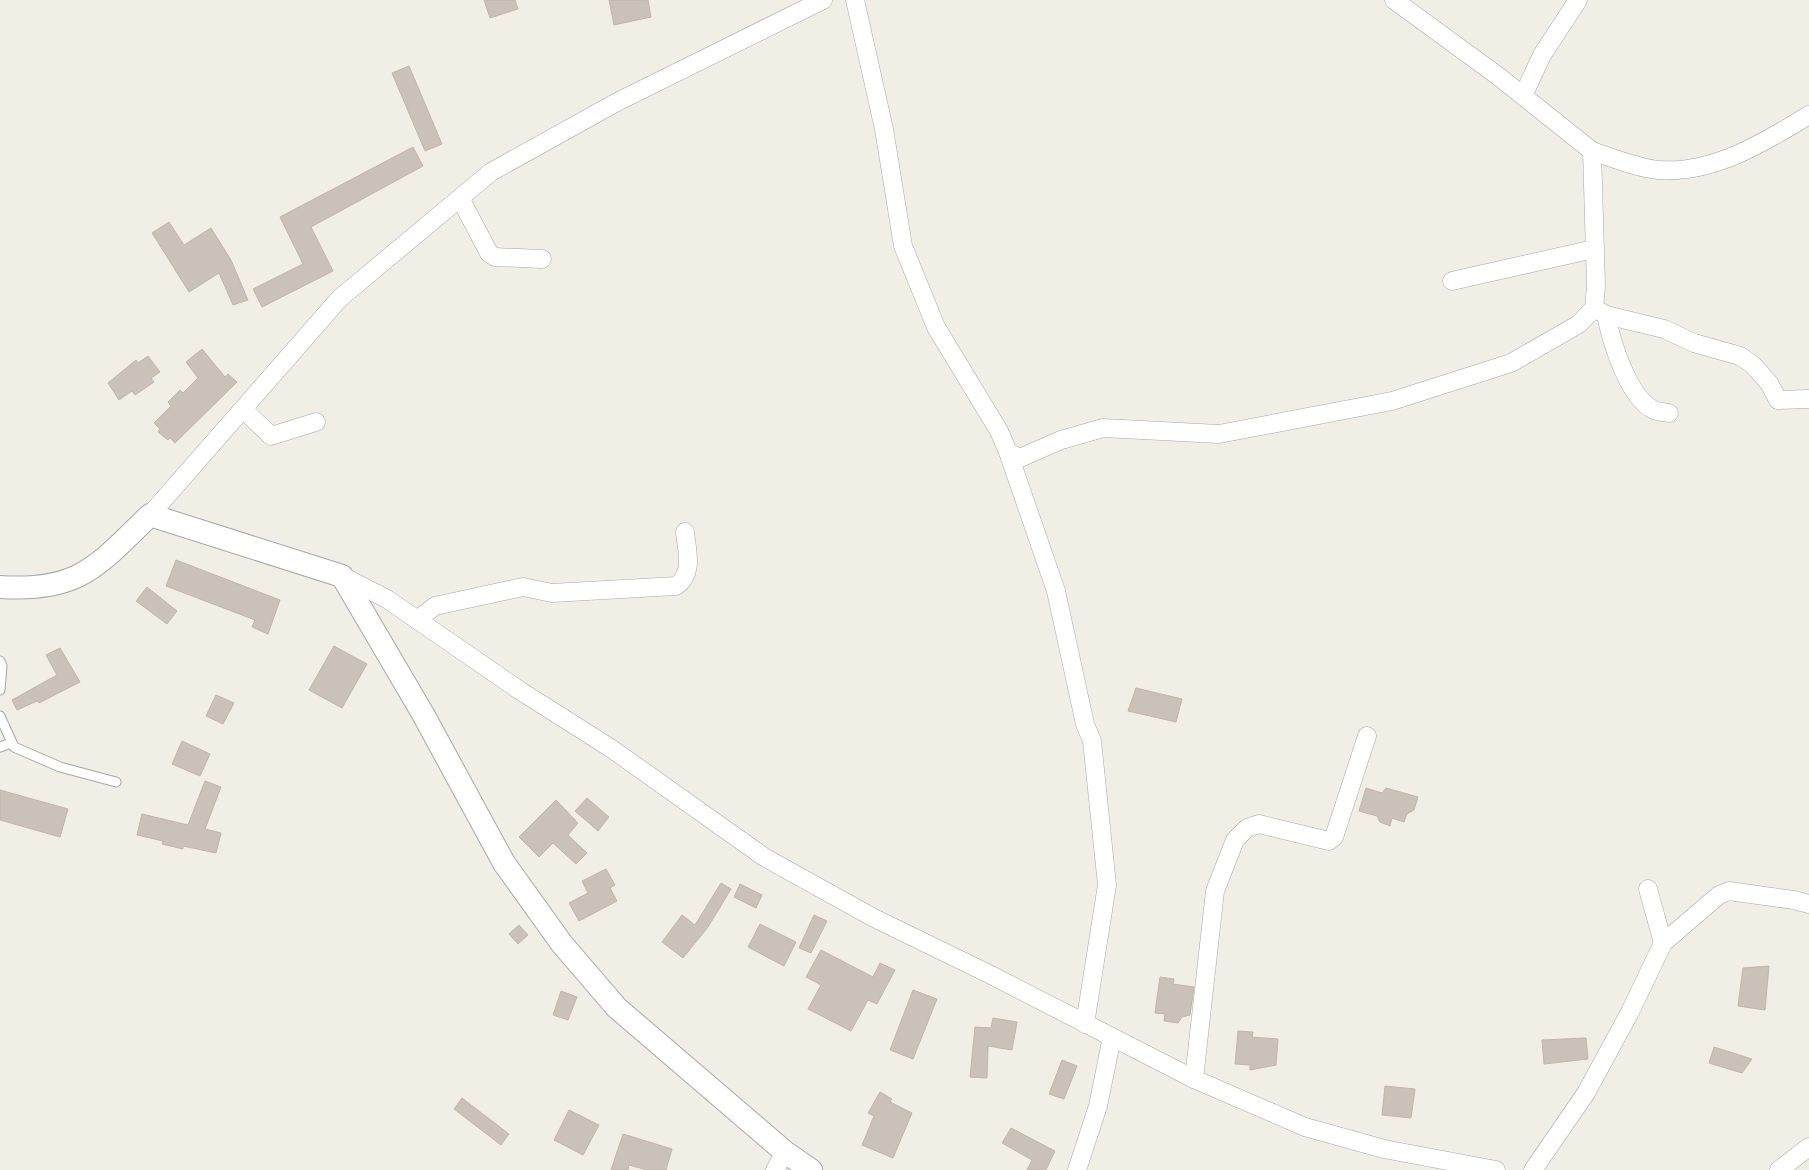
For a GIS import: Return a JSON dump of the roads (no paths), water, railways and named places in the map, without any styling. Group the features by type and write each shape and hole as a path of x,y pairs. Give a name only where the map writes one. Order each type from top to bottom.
{"street":[{"path":"0,587 24,589 52,586 77,578 102,562 150,515 340,298 491,172 617,102 823,0"},
{"path":"855,0 884,129 903,246 936,327 998,430 1008,452 1056,590 1085,724 1092,741 1106,885 1085,1024"},
{"path":"1394,0 1523,96 1592,151 1659,170 1697,168 1762,144 1809,116"},
{"path":"1523,96 1542,55 1578,0"},
{"path":"1592,151 1594,249 1600,311 1618,356 1640,398 1653,410 1669,413"},
{"path":"460,198 489,254 495,257 542,259"},
{"path":"1452,281 1594,249"},
{"path":"1008,452 1020,458 1061,440 1103,428 1219,434 1392,401 1511,363 1600,311 1664,329 1694,343 1740,356 1753,365 1769,383 1778,400 1809,399"},
{"path":"243,409 271,436 316,422"},
{"path":"150,515 342,576 387,599 612,749 764,857 874,918 987,973 1194,1079 1304,1128 1384,1148 1496,1170"},
{"path":"417,620 435,606 523,587 552,593 676,586 685,580 688,570 685,532"},
{"path":"342,576 423,714 504,863 562,944 617,1008 780,1161 811,1170"},
{"path":"1194,1079 1215,891 1236,840 1247,828 1259,824 1329,841 1334,837 1367,736"},
{"path":"1648,889 1663,943"},
{"path":"1533,1170 1586,1093 1630,1012 1663,943 1719,896 1729,892 1794,900 1809,904"},
{"path":"1077,1170 1098,1106 1112,1037"},
{"path":"1779,1170 1809,1146"}],"lane":[{"path":"0,662 2,666 0,690"},
{"path":"0,716 14,747 60,767 116,782"},
{"path":"0,747 11,743"}]}
